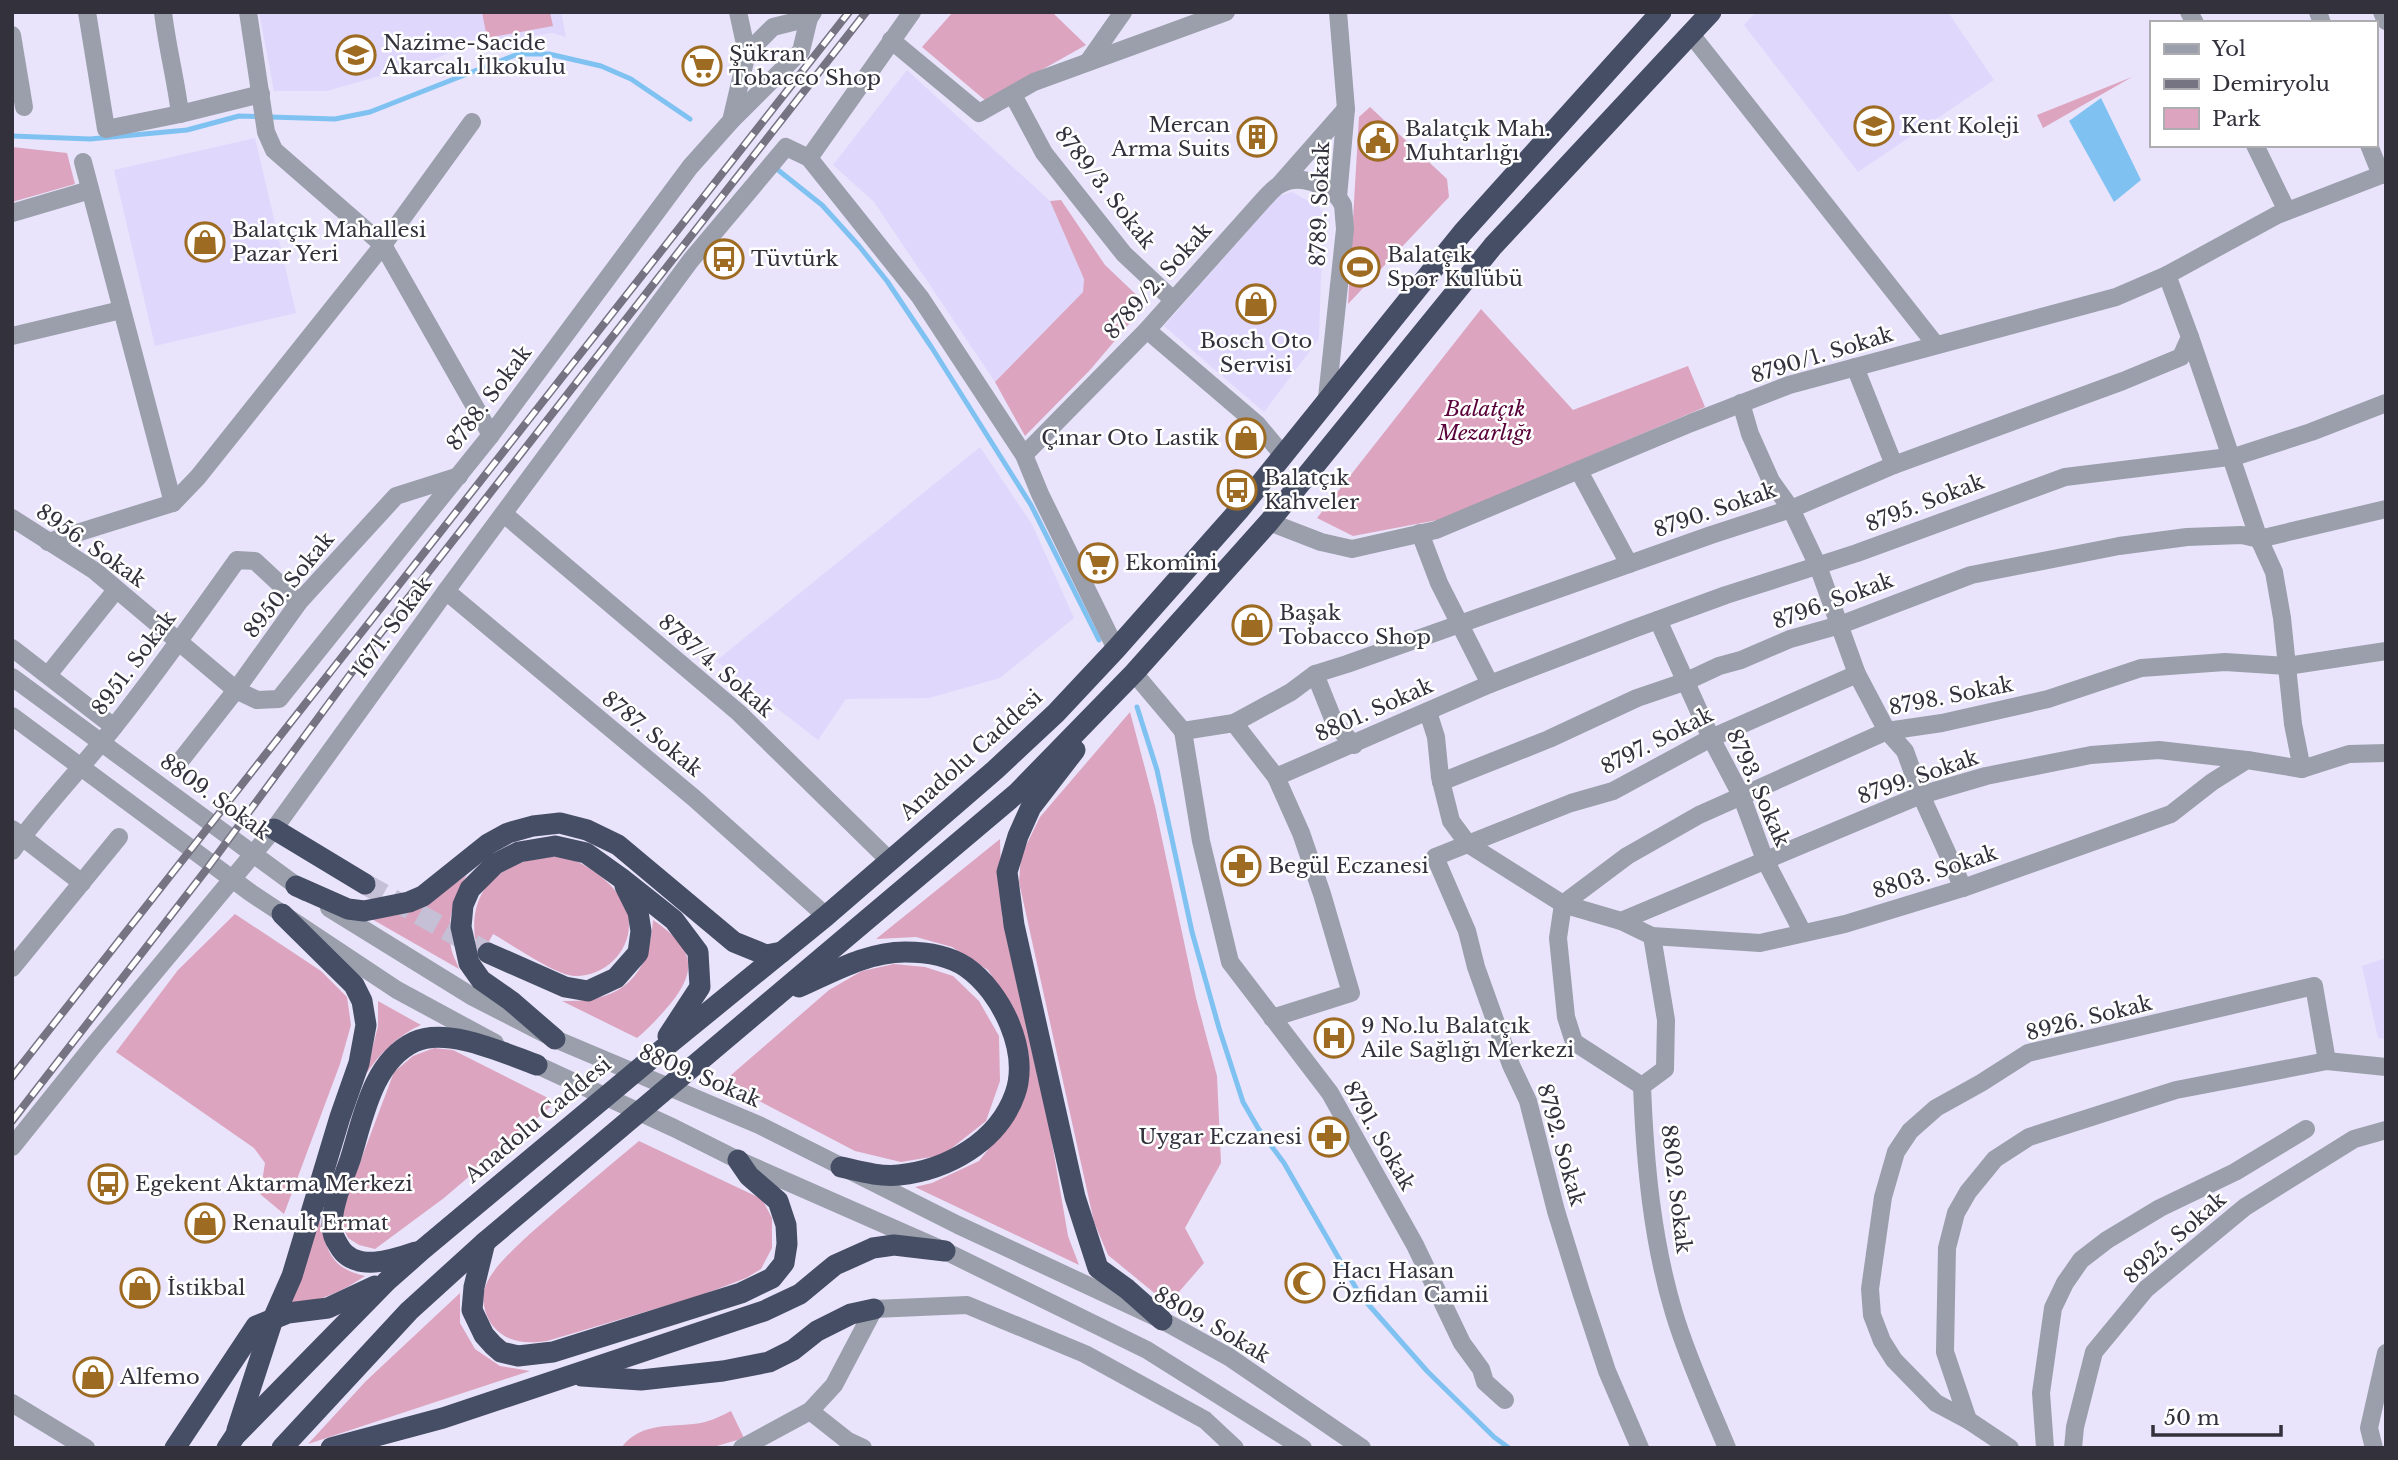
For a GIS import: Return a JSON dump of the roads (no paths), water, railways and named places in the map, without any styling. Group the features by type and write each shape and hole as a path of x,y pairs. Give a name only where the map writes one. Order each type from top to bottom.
{"highway":[{"name":"Anadolu Caddesi","path":"231,1442 387,1281 422,1250 826,916 995,770 1056,713 1240,509 1462,232 1661,12"},
{"path":"282,1448 409,1311 485,1242 1017,793 1134,673 1269,522 1493,246 1711,12"},
{"path":"1134,673 1031,807 1018,836 1007,872 1014,925 1075,1197 1098,1268 1128,1289 1162,1320"},
{"path":"296,886 348,909 365,911 409,902 423,896 488,844 508,833 560,823 587,830 618,845 734,942 766,955 782,952"},
{"path":"274,829 365,884"},
{"path":"555,1039 511,1001 481,980 470,963 461,927 463,905 470,889 495,864 519,852 555,846 586,853 621,878 674,920 698,952 699,987 657,1053"},
{"path":"488,953 565,987 588,991 616,978 638,953 641,931 638,912 621,878"},
{"path":"231,1442 273,1319 292,1276 359,1063 366,1025 362,1001 354,985 282,914"},
{"path":"778,997 867,957 903,952 930,954 945,957 966,967 984,983 1000,1006 1011,1029 1017,1051 1019,1076 1015,1094 992,1134 974,1149 920,1171 896,1176 841,1167"},
{"path":"422,1250 396,1259 356,1261 343,1254 335,1240 332,1227 335,1204 381,1072 397,1053 415,1041 435,1037 462,1041 537,1065"},
{"path":"485,1242 474,1287 472,1310 484,1335 493,1345 501,1352 518,1356 553,1352 741,1293 772,1278 784,1263 787,1244 786,1225 779,1201 749,1176 737,1160"},
{"path":"331,1448 443,1418 764,1311 800,1294 835,1265 873,1248 894,1245 945,1251"},
{"path":"175,1448 257,1326 288,1313 328,1308 387,1281"},
{"path":"569,1376 641,1380 723,1371 769,1362 793,1350 817,1331 851,1314 874,1309"}],"street":[{"path":"87,12 106,129 261,94"},
{"path":"163,12 180,114"},
{"path":"248,12 266,132 274,150 383,245 491,435"},
{"name":"8788. Sokak","path":"731,121 747,53 738,12"},
{"path":"912,12 809,158 920,297 1024,455 1040,494 1116,649"},
{"path":"1088,62 1122,12"},
{"path":"891,40 979,113 1034,82 1226,12"},
{"name":"8789. Sokak","path":"1327,398 1345,229 1343,205 1338,197 1346,109 1338,12"},
{"path":"2382,12 2386,21"},
{"path":"747,53 773,27 811,15"},
{"name":"8788. Sokak","path":"279,699 491,435 690,167 731,121 801,51 811,15"},
{"path":"1690,33 1936,345"},
{"path":"12,35 24,107"},
{"name":"8789/3. Sokak","path":"1013,95 1044,153 1124,254 1172,299"},
{"name":"8789/2. Sokak","path":"1024,455 1147,330 1172,299 1346,109"},
{"path":"48,542 173,503 198,477 383,245 472,122"},
{"name":"1671. Sokak","path":"12,1147 274,829 691,260 786,147 809,158"},
{"path":"2256,147 2287,211"},
{"path":"2370,147 2383,174"},
{"path":"83,162 173,503"},
{"name":"8790/1. Sokak","path":"1269,522 1321,542 1352,549 1436,530 1789,385 2116,297 2167,275 2287,211 2383,174"},
{"path":"1280,184 1290,180 1307,181 1338,197"},
{"path":"12,213 90,190"},
{"path":"2167,275 2259,540 2274,572 2293,724 2302,769"},
{"path":"12,336 121,310"},
{"path":"1147,330 1257,424 1282,454"},
{"name":"8790. Sokak","path":"1183,731 1234,723 1292,692 1315,674 1791,509 1894,465 2123,381 2181,357 2190,337"},
{"path":"1855,367 1894,465"},
{"path":"1741,403 1771,481 1791,509 1818,566 1857,674 1887,731 1905,751 1921,795 1963,888"},
{"name":"8795. Sokak","path":"1490,684 1726,595 1922,530 2065,477 2231,456 2311,432 2386,403"},
{"path":"1579,471 1629,564"},
{"name":"8950. Sokak","path":"181,760 236,690 299,602 396,496 459,476"},
{"path":"2259,540 2386,509"},
{"name":"8787/4. Sokak","path":"504,514 739,713 890,861"},
{"name":"8956. Sokak","path":"12,519 95,572 236,690 257,699 279,699"},
{"path":"1420,533 1439,583 1490,684"},
{"name":"8796. Sokak","path":"1441,782 1549,739 1637,698 1687,681 1790,639 1840,625 1971,575 2119,546 2187,537 2242,535 2259,540"},
{"name":"8951. Sokak","path":"16,839 114,727 180,642 237,560 255,561 299,602"},
{"path":"48,675 116,590"},
{"name":"8787. Sokak","path":"446,591 694,797 826,916"},
{"name":"8793. Sokak","path":"1658,620 1711,737 1741,794 1765,860 1803,933"},
{"path":"12,648 114,727"},
{"name":"8798. Sokak","path":"1563,904 1627,856 1699,815 1887,731 1942,723 2048,699 2141,668 2225,662 2287,666 2386,651"},
{"path":"1134,673 1183,731"},
{"path":"1315,674 1335,724 1354,745"},
{"name":"8797. Sokak","path":"1435,857 1571,803 1613,791 1711,737 1857,674"},
{"name":"8809. Sokak","path":"12,677 296,886 389,947 473,997 555,1039 758,1125 1162,1320 1229,1357 1363,1448"},
{"name":"8801. Sokak","path":"1276,777 1490,684"},
{"path":"1428,712 1436,737 1441,782 1451,821 1468,844"},
{"path":"12,716 282,914 397,990 537,1065 737,1160 945,1251 1147,1350 1303,1448"},
{"path":"1234,723 1276,777 1301,834 1351,993 1272,1018"},
{"name":"8791. Sokak","path":"1183,731 1201,841 1230,961 1330,1093 1415,1245 1462,1343 1481,1369 1485,1382 1505,1400"},
{"name":"8799. Sokak","path":"1621,921 1921,795 1986,776 2091,755 2158,750 2247,760"},
{"path":"2247,760 2302,769 2349,754 2386,753"},
{"name":"8803. Sokak","path":"1468,844 1563,904 1621,921 1652,936 1760,943 1845,924 1963,888 2171,814 2212,782 2247,760"},
{"path":"12,968 120,837"},
{"path":"16,839 82,883"},
{"name":"8792. Sokak","path":"1435,857 1467,931 1476,967 1511,1065 1528,1101 1556,1211 1585,1305 1607,1371 1640,1448"},
{"path":"1563,904 1558,938 1566,1017 1574,1042 1642,1086 1665,1069 1666,1020 1652,936"},
{"name":"8926. Sokak","path":"2010,1448 1968,1420 1936,1403 1894,1360 1882,1341 1872,1315 1870,1289 1883,1197 1896,1152 1910,1131 1936,1108 2028,1053 2314,986 2327,1061"},
{"path":"1968,1420 1945,1352 1947,1248 1956,1213 1968,1192 1996,1159 2029,1137 2176,1090 2327,1061 2386,1067"},
{"name":"8802. Sokak","path":"1642,1086 1644,1139 1657,1241 1689,1359 1727,1448"},
{"path":"2045,1448 2041,1393 2053,1308 2065,1283 2081,1261 2106,1240 2160,1208 2235,1172 2306,1129"},
{"name":"8925. Sokak","path":"2073,1448 2075,1427 2094,1352 2146,1289 2245,1207 2354,1139 2386,1130"},
{"path":"742,1448 810,1411 834,1385 874,1309 967,1305 1085,1354 1205,1420 1235,1448"},
{"path":"2374,1448 2369,1428 2386,1353"},
{"path":"12,1403 86,1448"},
{"path":"810,1411 848,1441 863,1448"}],"water":[{"path":"2101,98 2141,180 2114,202 2069,121"}],"waterway":[{"path":"12,136 90,139 187,130 239,116 335,119 370,112 518,54 549,54 601,66 631,79 690,119"},
{"path":"778,170 822,205 887,281 1031,505 1099,640"},
{"path":"1137,707 1157,770 1192,932 1243,1102 1284,1163 1360,1295 1427,1371 1494,1437 1509,1448"}],"tunnel":[{"path":"365,884 488,953"}],"railway":[{"path":"12,1077 849,12"},
{"path":"12,1121 206,870 380,634 866,12"}],"place":[{"name":"Nazime-Sacide Akarcalı İlkokulu","path":"356,55"},
{"name":"Şükran Tobacco Shop","path":"702,66"},
{"name":"Kent Koleji","path":"1874,126"},
{"name":"Mercan Arma Suits","path":"1257,137"},
{"name":"Balatçık Mah. Muhtarlığı","path":"1378,141"},
{"name":"Balatçık Mahallesi Pazar Yeri","path":"205,242"},
{"name":"Tüvtürk","path":"724,259"},
{"name":"Balatçık Spor Kulübü","path":"1360,267"},
{"name":"Bosch Oto Servisi","path":"1256,304"},
{"name":"Çınar Oto Lastik","path":"1246,438"},
{"name":"Balatçık Kahveler","path":"1237,490"},
{"name":"Ekomini","path":"1098,563"},
{"name":"Başak Tobacco Shop","path":"1252,625"},
{"name":"Begül Eczanesi","path":"1241,866"},
{"name":"9 No.lu Balatçık Aile Sağlığı Merkezi","path":"1334,1038"},
{"name":"Uygar Eczanesi","path":"1329,1137"},
{"name":"Egekent Aktarma Merkezi","path":"108,1184"},
{"name":"Renault Ermat","path":"205,1223"},
{"name":"Hacı Hasan Özfidan Camii","path":"1305,1283"},
{"name":"İstikbal","path":"140,1288"},
{"name":"Alfemo","path":"93,1377"}],"park label":[{"name":"Balatçık Mezarlığı","path":"1485,421"}]}
